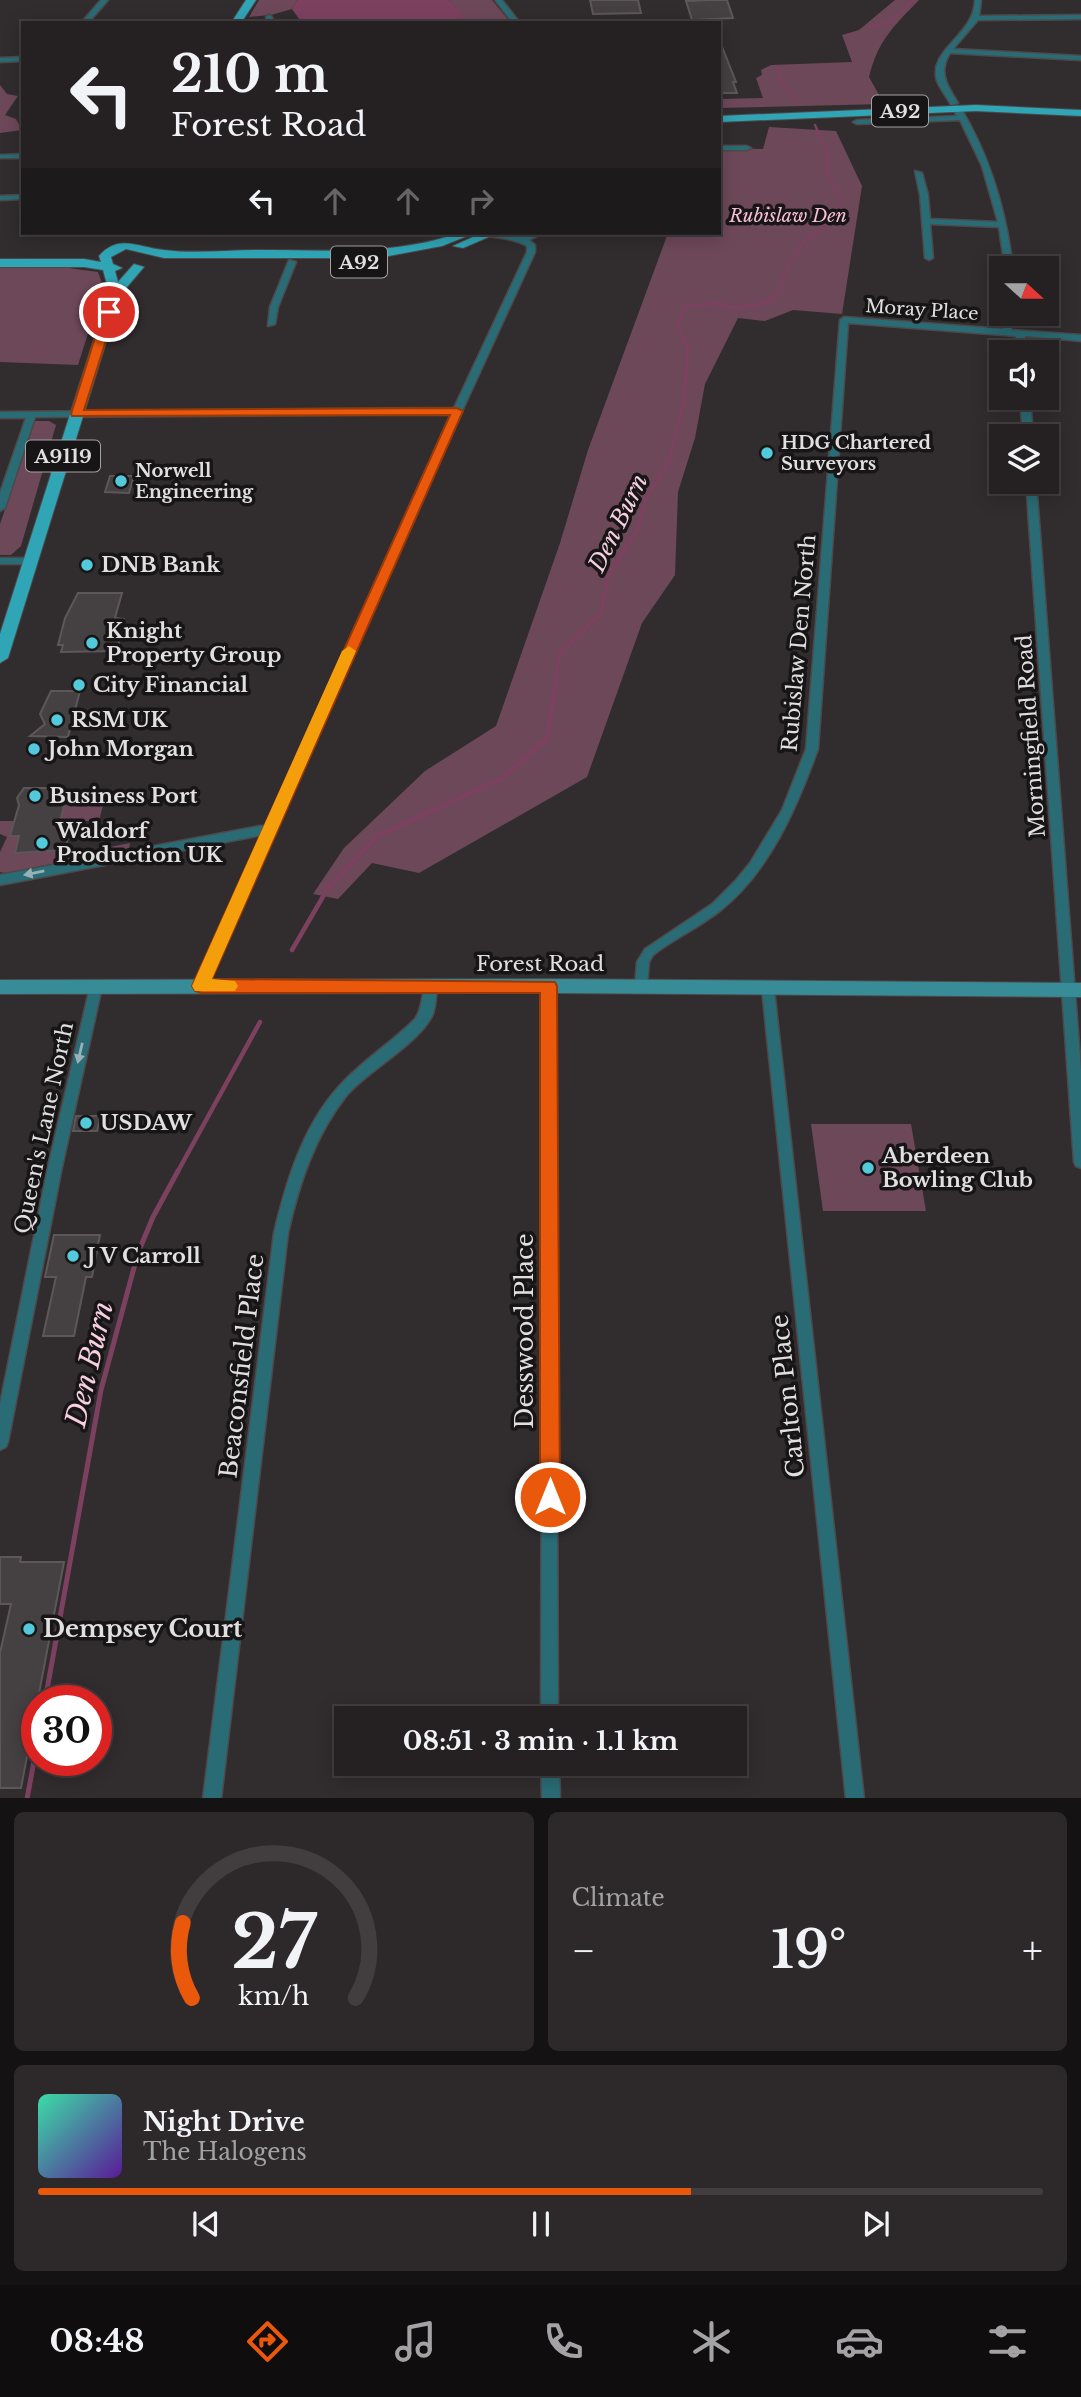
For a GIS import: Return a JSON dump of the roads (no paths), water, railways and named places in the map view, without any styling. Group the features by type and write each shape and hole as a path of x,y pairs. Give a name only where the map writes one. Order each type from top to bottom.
{"main road":[{"path":"237,21 251,0"},
{"name":"A92","path":"721,113 1081,107"},
{"name":"A92","path":"721,119 958,110 1081,113"},
{"path":"110,266 105,256 123,235"},
{"path":"136,235 150,258 140,266"},
{"name":"A92","path":"0,255 76,254 144,248 164,254 360,255 408,251 462,235"},
{"name":"A92","path":"0,263 84,263 126,269 180,261 401,259 447,250 487,235"},
{"name":"A9119","path":"110,266 115,292"},
{"name":"A9119","path":"0,658 115,292 140,266"}],"street":[{"path":"86,21 104,0"},
{"path":"498,0 515,21"},
{"path":"978,0 976,18 949,51 941,66 940,78 989,170 999,200 1007,256"},
{"path":"976,18 1081,17"},
{"path":"949,51 1081,58"},
{"path":"0,60 21,59"},
{"path":"857,122 958,110"},
{"path":"721,148 747,148"},
{"path":"3,157 21,156"},
{"path":"918,173 927,221 929,258"},
{"path":"0,198 21,197"},
{"path":"927,221 1003,225"},
{"path":"201,986 457,411 531,252 531,245 523,240 496,235"},
{"path":"523,240 534,235"},
{"path":"271,324 275,298 287,279 292,262"},
{"name":"Moray Place","path":"844,320 1081,338"},
{"name":"Rubislaw Den North","path":"640,987 643,962 649,952 723,902 770,845 797,794 812,749 844,320"},
{"path":"1007,326 1007,332"},
{"path":"1020,334 1020,340"},
{"path":"0,415 457,411"},
{"path":"0,508 31,415"},
{"name":"Morningfield Road","path":"1032,494 1075,989 1081,1162"},
{"path":"0,561 31,561"},
{"path":"0,880 260,830 270,831"},
{"name":"Desswood Place","path":"549,986 550,1706"},
{"name":"Forest Road","path":"0,987 1075,989"},
{"name":"Queen's Lane North","path":"0,1442 55,1167 96,987"},
{"name":"Beaconsfield Place","path":"212,1798 281,1233 289,1195 320,1124 343,1091 364,1069 424,1017 431,988"},
{"name":"Carlton Place","path":"768,989 855,1798"},
{"path":"550,1776 551,1798"}],"waterway":[{"name":"Den Burn","path":"869,27 891,21 914,0"},
{"name":"Den Burn","path":"777,68 782,83 797,102"},
{"name":"Den Burn","path":"768,300 780,291 783,277 803,242 823,229 842,201 826,171 829,155 815,125"},
{"name":"Den Burn","path":"555,683 560,653 601,613 608,576 638,528 645,501 669,461 684,400 688,348 677,325 685,307 717,303 733,308 764,304 771,299"},
{"name":"Den Burn","path":"292,950 328,888 377,836 503,778 547,738 556,682"},
{"name":"Den Burn","path":"177,1173 260,1022"},
{"name":"Den Burn","path":"48,1685 101,1390 138,1253 153,1217 178,1171"},
{"name":"Den Burn","path":"27,1798 31,1776"}],"place":[{"name":"HDG Chartered Surveyors","path":"767,453"},
{"name":"Norwell Engineering","path":"121,481"},
{"name":"DNB Bank","path":"87,565"},
{"name":"Knight Property Group","path":"92,643"},
{"name":"City Financial","path":"79,685"},
{"name":"RSM UK","path":"57,720"},
{"name":"John Morgan","path":"34,749"},
{"name":"Business Port","path":"35,796"},
{"name":"Waldorf Production UK","path":"42,843"},
{"name":"USDAW","path":"86,1123"},
{"name":"Aberdeen Bowling Club","path":"868,1168"},
{"name":"J V Carroll","path":"73,1256"},
{"name":"Dempsey Court","path":"29,1629"}],"park label":[{"name":"Rubislaw Den","path":"788,216"}]}
